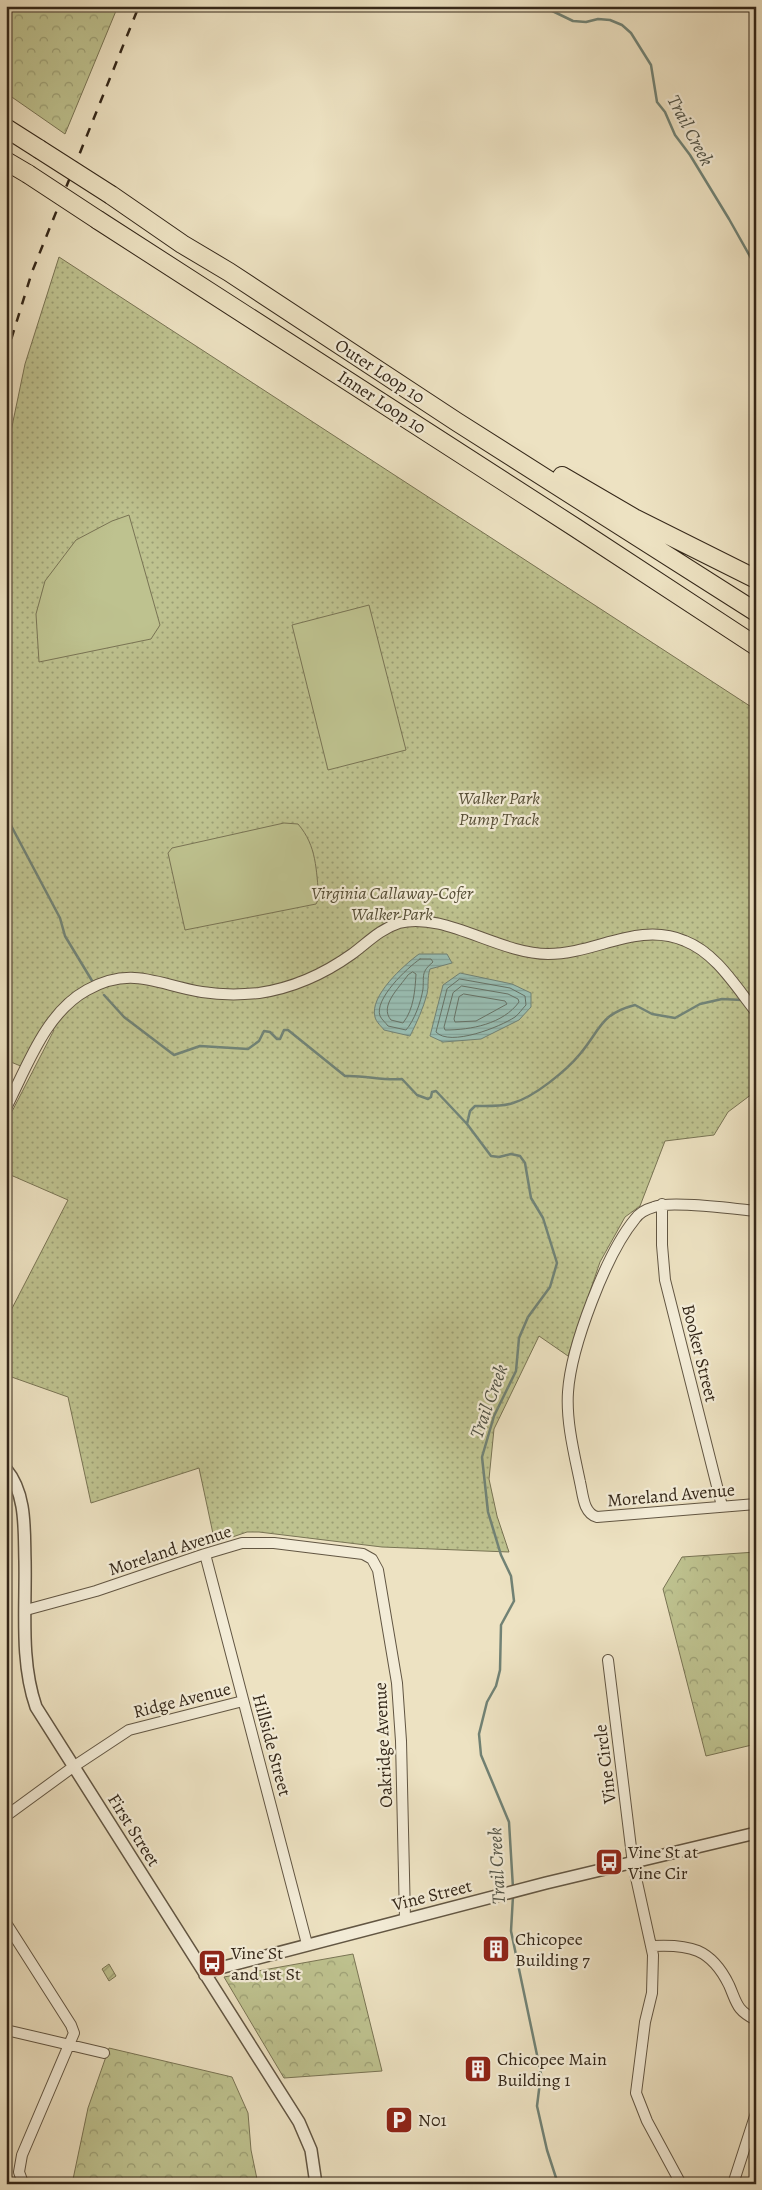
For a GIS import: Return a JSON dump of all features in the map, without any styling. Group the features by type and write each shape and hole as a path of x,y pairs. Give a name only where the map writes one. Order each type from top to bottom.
{"highway":[{"name":"Outer Loop 10","path":"6,128 111,195 182,244 229,272 756,612"},
{"name":"Inner Loop 10","path":"6,161 526,495 756,646"},
{"path":"397,382 438,397 538,462 634,518 756,578"}],"street":[{"path":"6,1108 40,1042 58,1014 77,996 100,983 138,977 203,992 229,994 275,990 323,972 352,954 387,928 411,921 437,923 529,953 549,954 588,948 636,934 654,933 674,937 698,947 725,973 756,1012"},
{"path":"662,1204 756,1212"},
{"name":"Booker Street","path":"662,1204 662,1262 665,1280 722,1506"},
{"name":"Moreland Avenue","path":"662,1204 635,1218 623,1237 596,1291 573,1364 568,1394 569,1417 575,1458 586,1509 590,1514 597,1517 756,1504"},
{"name":"First Street","path":"7,1475 20,1497 23,1515 27,1664 30,1689 42,1720 305,2133 316,2184"},
{"name":"Moreland Avenue","path":"26,1610 96,1592 242,1543 274,1543 363,1554 372,1559 378,1570"},
{"name":"Hillside Street","path":"205,1554 308,1944"},
{"name":"Oakridge Avenue","path":"378,1570 397,1683 401,1741 405,1920"},
{"name":"Vine Circle","path":"608,1660 633,1864 652,1946 652,1993 645,2022 636,2093 646,2121 681,2184"},
{"name":"Ridge Avenue","path":"6,1816 73,1767 129,1730 243,1701"},
{"name":"Vine Street","path":"205,1975 216,1969 308,1944 546,1883 633,1864 756,1833"},
{"path":"6,1923 74,2029 22,2155 20,2172 23,2183"},
{"path":"652,1946 695,1948 705,1955 728,1983 740,2011 756,2020"},
{"path":"6,2030 104,2053"},
{"path":"733,2184 756,2113"}],"green space":[{"path":"6,6 118,6 65,134 6,93"},
{"name":"Virginia Callaway-Cofer Walker Park","path":"59,257 756,710 756,1091 728,1112 714,1135 665,1141 640,1206 625,1217 600,1262 568,1356 539,1336 494,1429 489,1479 497,1516 509,1552 382,1547 259,1532 247,1532 215,1543 199,1468 91,1503 68,1397 6,1375 6,1320 68,1200 6,1173 6,1123 54,1030 45,1024 23,1067 6,1060 6,455 25,364"},
{"path":"129,515 160,625 151,639 39,662 36,614 45,581 76,540 112,521"},
{"path":"369,605 406,750 328,770 292,625"},
{"path":"284,823 298,824 309,841 316,868 319,898 316,904 185,930 168,853 172,848"},
{"path":"756,1552 756,1744 706,1756 663,1589 682,1557"},
{"path":"353,1954 382,2071 284,2078 224,1977"},
{"path":"109,1964 116,1976 109,1981 102,1969"},
{"path":"109,2048 232,2077 248,2113 251,2150 258,2184 72,2184 88,2108"}],"water":[{"path":"419,954 447,954 452,963 430,969 428,991 410,1036 384,1030 375,1017 377,1000 397,973"},
{"path":"460,973 512,984 531,993 531,1007 519,1020 481,1039 443,1042 430,1036 443,985"}],"waterway":[{"name":"Trail Creek","path":"542,6 573,21 610,20 622,25 631,33 651,65 657,102 665,112 675,135 690,155 756,267"},
{"path":"6,816 60,918 65,936 94,984"},
{"name":"Trail Creek","path":"104,995 124,1017 174,1055 200,1046 248,1049 259,1041 264,1031 270,1032 277,1039 280,1039 284,1030 288,1030 345,1076 402,1079 417,1095 428,1099 431,1097 432,1092 436,1091 467,1124 491,1156 499,1157 511,1154 520,1156 525,1163 531,1198 543,1218 557,1263 550,1287 528,1317 519,1338 516,1371 494,1416 482,1457 488,1512 501,1555 511,1576 514,1601 501,1625 500,1670 496,1686 487,1702 479,1734 481,1755 509,1822 513,1888"},
{"name":"Trail Creek","path":"467,1124 470,1111 475,1106 499,1106 513,1103 549,1083 574,1061 602,1024 623,1009 635,1005 652,1014 675,1018 700,1004 722,999 742,1000"},
{"name":"Trail Creek","path":"513,1896 511,1931 541,2074 537,2106 547,2150 558,2184"}],"railway":[{"path":"6,356 32,272 139,6"}],"place":[{"name":"Vine St at Vine Cir","path":"609,1862"},
{"name":"Chicopee Building 7","path":"496,1949"},
{"name":"Vine St and 1st St","path":"212,1963"},
{"name":"Chicopee Main Building 1","path":"478,2069"},
{"name":"N01","path":"399,2120"}],"park label":[{"name":"Walker Park Pump Track","path":"499,808"}]}
